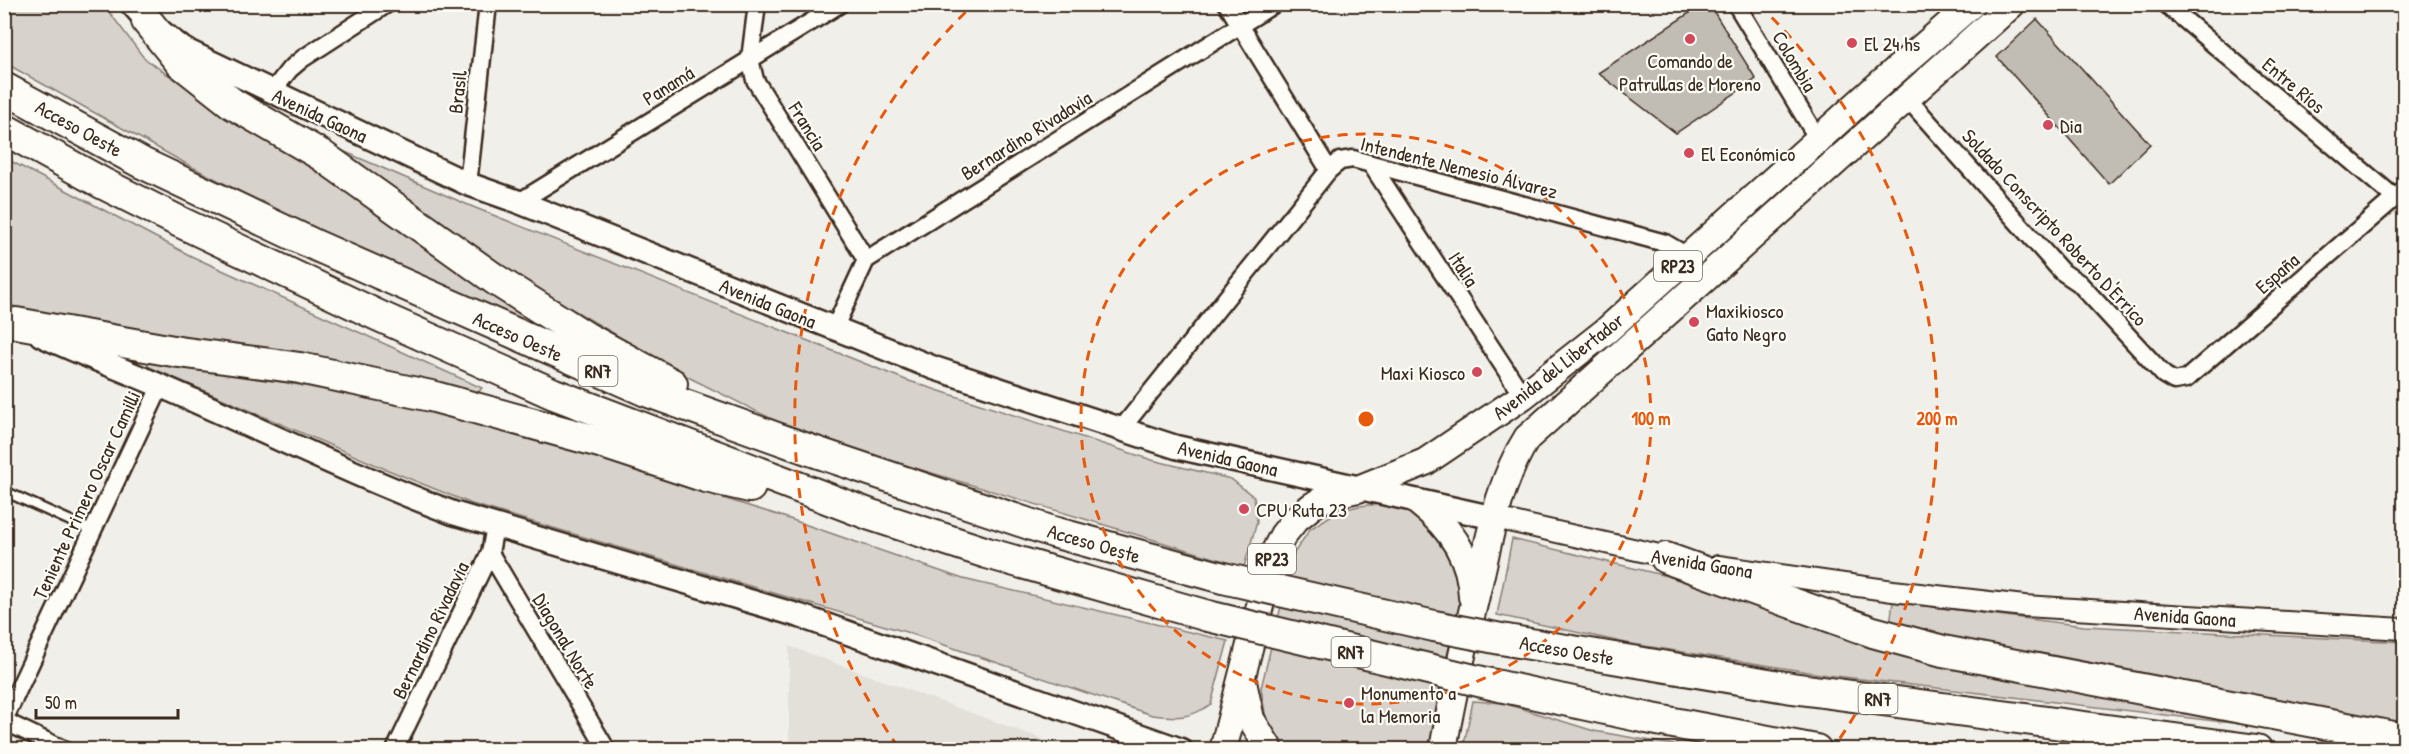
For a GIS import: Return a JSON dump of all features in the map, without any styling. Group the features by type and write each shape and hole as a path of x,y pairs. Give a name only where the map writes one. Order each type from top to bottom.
{"highway":[{"path":"140,13 181,63 233,104 321,155 496,280 587,338 687,391 810,450"},
{"name":"Acceso Oeste","path":"4,88 142,163 328,251 646,391 810,450 1053,532 1223,578 1501,639 1792,688 2257,750"},
{"name":"Acceso Oeste","path":"4,129 102,183 180,222 472,358 621,420 871,515 987,553 1208,616 1495,685 1647,718 1816,750"},
{"path":"10,320 169,350 300,368 431,396 600,442 706,477 871,515"},
{"path":"1666,558 1873,632 1943,651 2404,739"}],"main road":[{"name":"Avenida del Libertador","path":"1223,750 1274,555 1283,535 1296,519 1330,495 1358,489 1425,462 1523,396 1607,330 1818,139 1972,4"},
{"name":"Avenida del Libertador","path":"1432,750 1445,737 1495,518 1506,479 1527,438 2012,4"},
{"name":"Avenida Gaona","path":"140,13 183,49 468,184 519,202 934,368 1176,447 1419,503 1495,518"},
{"path":"10,320 97,361 161,385 401,494 495,526 800,616 1181,750"},
{"path":"1419,503 1435,515 1449,531 1460,549 1468,568 1473,609"},
{"path":"1243,673 1246,704 1251,719 1270,750"}],"street":[{"path":"272,92 289,70 302,58 387,4"},
{"name":"Brasil","path":"468,184 488,4"},
{"name":"Francia","path":"757,4 750,59 755,80 866,260"},
{"name":"Panamá","path":"519,202 840,4"},
{"path":"1122,428 1329,170 1227,4"},
{"name":"Bernardino Rivadavia","path":"866,260 1274,4"},
{"name":"Colombia","path":"1736,4 1818,139"},
{"name":"Entre Ríos","path":"2166,4 2400,194"},
{"name":"Soldado Conscripto Roberto D'Errico","path":"1908,99 2061,271 2079,283 2164,375 2174,381"},
{"name":"Intendente Nemesio Álvarez","path":"1329,170 1340,161 1353,159 1665,243 1689,257"},
{"name":"Italia","path":"1371,164 1523,396"},
{"name":"España","path":"2174,381 2186,378 2400,194"},
{"path":"834,329 866,260"},
{"name":"Teniente Primero Oscar Camilli","path":"4,720 161,385"},
{"name":"Avenida Gaona","path":"1495,518 1666,558 1893,591 2024,606 2404,629"},
{"name":"Bernardino Rivadavia","path":"395,750 490,554 495,526"},
{"name":"Diagonal Norte","path":"490,554 607,750"},
{"path":"4,720 65,750"}],"lane":[{"path":"4,491 93,531"}],"shaded area":[{"path":"5,5 104,5 144,58 307,160 561,334 559,339 336,240 192,167 5,63"},
{"path":"336,148 473,207 906,380 1152,460 1231,479 1254,497 1257,522 1244,567 829,442 772,419 686,376 509,272"},
{"path":"5,158 191,256 482,388 477,394 33,315 5,302"},
{"path":"150,362 259,377 464,418 573,448 963,579 1228,641 1211,704 1190,715 1169,717 1152,715 906,632 472,504 147,366"},
{"path":"1381,504 1412,510 1439,529 1466,595 1436,732 1424,749 1281,750 1267,725 1261,688 1294,553 1310,529 1338,511"},
{"path":"1512,539 1700,584 2249,725 1827,675 1626,643 1497,615"},
{"path":"1893,602 2084,626 2404,642 2404,726 1931,639 1890,624"},
{"path":"789,646 1067,748 1071,749 789,749"},
{"path":"1473,701 1503,703 1594,731 1697,749 1463,749"}],"building":[{"name":"Comando de Patrullas de Moreno","path":"1703,4 1709,4 1756,79 1676,133 1598,73"},
{"path":"2037,19 2150,144 2109,184 1997,57"}],"place":[{"name":"Comando de Patrullas de Moreno","path":"1690,39"},
{"name":"El 24 hs","path":"1852,43"},
{"name":"Dia","path":"2048,125"},
{"name":"El Económico","path":"1689,153"},
{"name":"Maxikiosco Gato Negro","path":"1694,322"},
{"name":"Maxi Kiosco","path":"1477,372"},
{"name":"CPU Ruta 23","path":"1244,509"},
{"name":"Monumento a la Memoria","path":"1349,703"}]}
